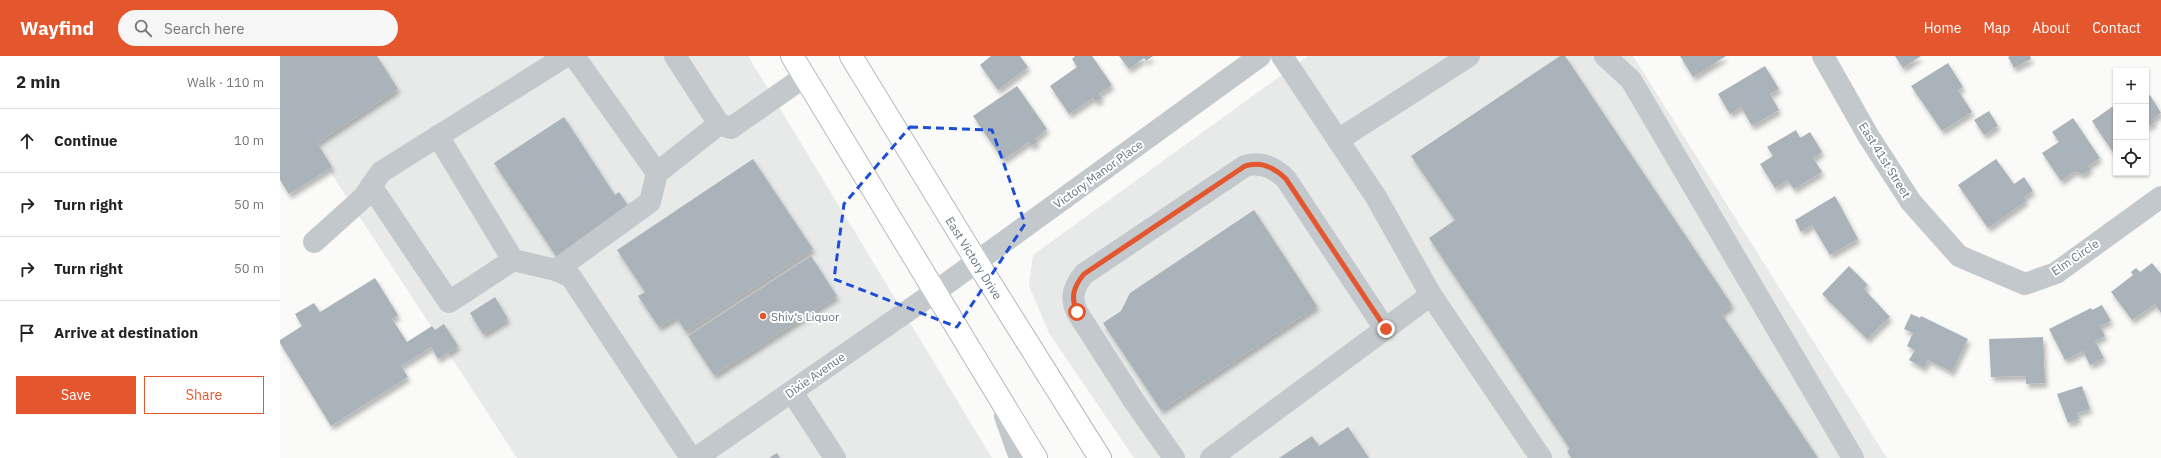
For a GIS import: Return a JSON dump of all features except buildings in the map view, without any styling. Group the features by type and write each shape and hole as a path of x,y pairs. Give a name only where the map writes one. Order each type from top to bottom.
{"main road":[{"path":"792,56 1036,458"},
{"name":"East Victory Drive","path":"851,56 977,262 1100,458"}],"street":[{"path":"314,242 364,196 381,172 566,56"},
{"path":"574,56 657,173"},
{"path":"675,56 719,124 731,128 804,77"},
{"name":"Victory Manor Place","path":"935,292 1260,56"},
{"path":"1282,56 1376,197 1431,295 1540,458"},
{"path":"1338,140 1469,56"},
{"path":"1605,56 1631,80 1853,458"},
{"name":"East 41st Street","path":"1822,56 1869,137 1911,202 1958,256"},
{"path":"556,270 650,202 657,173 719,124"},
{"path":"438,136 513,260 556,270 571,277 691,458"},
{"path":"1174,458 1134,401 1081,318 1073,304 1072,296 1078,282 1084,274 1245,166 1259,164 1267,166 1277,170 1286,179 1386,329"},
{"path":"371,186 449,302 513,260"},
{"name":"Elm Circle","path":"1958,256 2025,284 2056,273 2161,197"},
{"name":"Dixie Avenue","path":"696,458 935,292"},
{"path":"1211,458 1431,295"},
{"path":"792,392 835,458"},
{"path":"1000,399 1020,458"}],"highlighted area":[{"path":"910,127 992,130 1025,224 957,327 834,279 844,204"}],"shaded area":[{"path":"280,56 748,56 992,458 517,458 280,95"},
{"path":"1308,56 1633,56 1887,458 1134,458 1049,333 1029,286 1033,255"}],"place":[{"name":"Shiv’s Liquor","path":"763,316"}],"route":[{"path":"1077,312 1073,304 1072,296 1078,282 1084,274 1245,166 1259,164 1277,170 1286,179 1386,329"}]}
